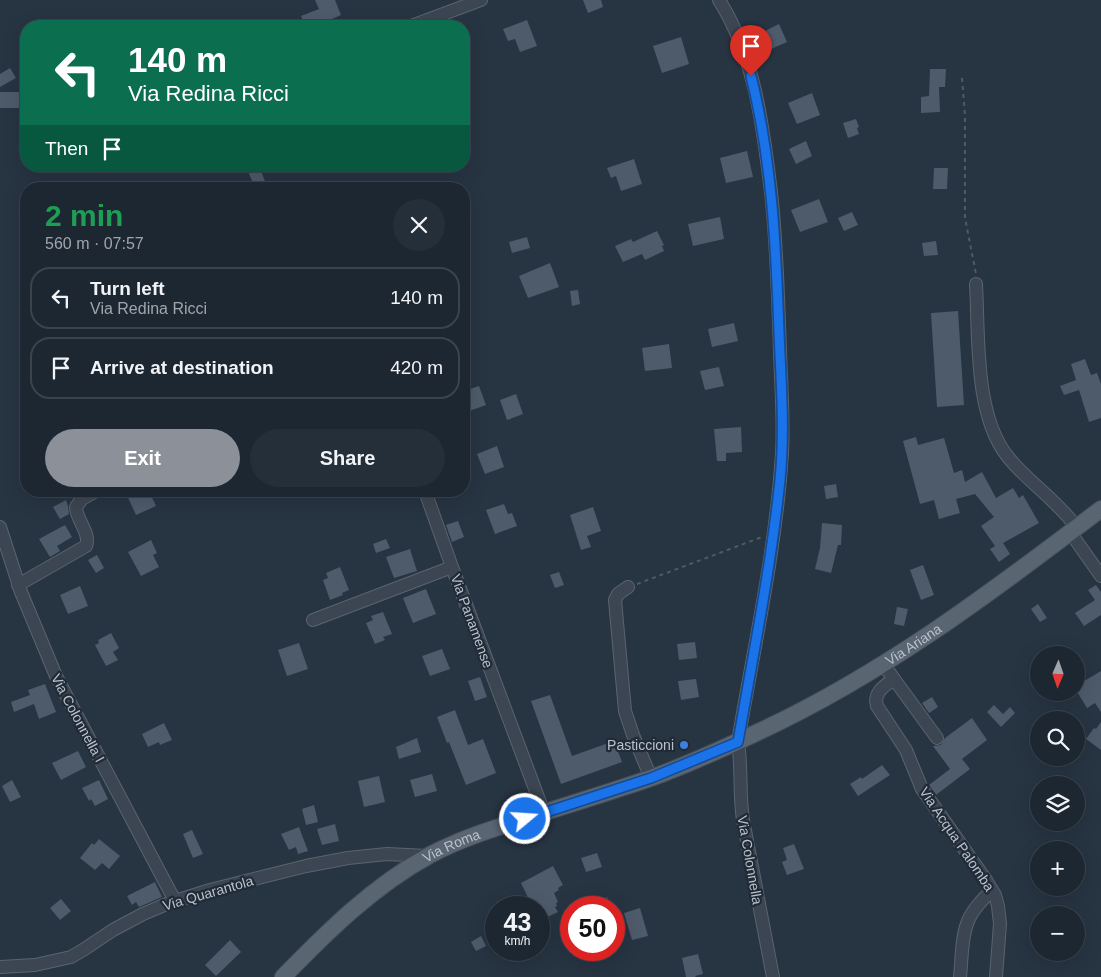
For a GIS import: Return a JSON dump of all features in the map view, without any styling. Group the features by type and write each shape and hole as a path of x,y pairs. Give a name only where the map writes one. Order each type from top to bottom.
{"main road":[{"name":"Via Ariana","path":"738,742 818,702 883,664 972,605 1101,509"},
{"name":"Via Roma","path":"283,977 324,935 353,910 395,877 428,856 480,834 651,778 738,742"}],"street":[{"path":"427,20 481,0"},
{"name":"Via Colonnella","path":"719,0 738,38 755,93 766,150 774,218 777,270 783,439 780,479 773,533 738,742 741,765 743,820 773,977"},
{"path":"976,284 982,384 993,432 1004,453 1017,468 1061,508 1101,576"},
{"path":"18,585 86,546 88,538 78,517 76,507 86,497"},
{"path":"427,497 452,567"},
{"name":"Via Colonnella I","path":"0,527 18,585 56,676 175,901"},
{"name":"Via Panamense","path":"313,620 452,567 544,813"},
{"path":"628,587 618,594 615,605 624,698 629,724 651,778"},
{"path":"883,664 937,738"},
{"name":"Via Acqua Palomba","path":"894,679 878,692 877,706 906,750 922,790 992,890 998,906 1000,924 996,977"},
{"name":"Via Quarantola","path":"0,967 35,965 71,957 119,926 175,901 274,874 348,858 381,854 428,856"},
{"path":"960,977 968,921 975,909 992,890"}],"path":[{"path":"962,78 965,115 966,218 975,267 976,284"},
{"path":"628,587 773,533"}],"building":[{"path":"315,0 335,0 341,15 330,20 303,20 301,16 319,9"},
{"path":"583,0 601,0 603,7 588,13"},
{"path":"527,20 537,46 520,52 515,39 508,41 503,29"},
{"path":"779,24 787,42 769,50 761,33"},
{"path":"681,37 689,64 662,73 653,46"},
{"path":"10,68 16,78 0,87 0,74"},
{"path":"930,69 946,69 945,87 939,87 940,112 921,113 921,97 929,96"},
{"path":"0,92 20,92 20,108 0,108"},
{"path":"812,93 820,115 797,124 788,103"},
{"path":"856,119 859,134 848,138 843,123"},
{"path":"806,141 812,156 796,164 789,149"},
{"path":"747,151 753,177 726,183 720,158"},
{"path":"634,159 642,184 621,191 616,176 611,178 607,168"},
{"path":"934,168 948,168 947,189 933,189"},
{"path":"248,172 261,172 265,182 252,182"},
{"path":"819,199 828,222 800,232 791,210"},
{"path":"852,212 858,225 844,231 838,218"},
{"path":"720,217 724,239 693,246 688,224"},
{"path":"657,231 664,245 662,246 664,251 645,260 642,254 623,262 615,246 631,239 633,242"},
{"path":"527,237 530,248 512,253 509,242"},
{"path":"936,241 938,255 924,256 922,243"},
{"path":"550,263 559,287 528,298 519,276"},
{"path":"578,290 580,304 572,306 570,291"},
{"path":"958,311 964,405 937,407 931,313"},
{"path":"734,323 738,341 712,347 708,329"},
{"path":"669,344 672,368 645,371 642,348"},
{"path":"1085,359 1091,375 1097,373 1101,384 1101,418 1089,422 1079,390 1064,395 1060,386 1076,380 1071,364"},
{"path":"719,367 724,386 705,390 700,371"},
{"path":"479,386 486,405 470,411 470,389"},
{"path":"516,394 523,414 507,420 500,400"},
{"path":"741,427 742,452 726,453 726,461 717,461 714,429"},
{"path":"916,437 918,445 944,438 954,473 962,470 965,482 982,472 996,498 1013,488 1019,498 1023,495 1039,523 1003,543 1010,554 999,562 990,549 995,546 981,526 994,517 975,494 956,499 960,513 939,519 934,500 920,504 903,441"},
{"path":"497,446 504,467 485,474 477,454"},
{"path":"836,484 838,497 826,499 824,486"},
{"path":"128,497 152,497 156,506 136,515"},
{"path":"66,500 69,514 60,519 53,507"},
{"path":"504,504 508,514 512,513 517,526 495,534 486,510"},
{"path":"593,507 601,531 587,536 591,547 581,550 570,515"},
{"path":"458,521 464,537 452,542 446,525"},
{"path":"822,523 842,525 841,545 838,545 831,573 815,569 820,548"},
{"path":"65,525 72,537 57,546 60,551 50,557 39,539"},
{"path":"386,539 390,548 376,553 373,544"},
{"path":"151,540 157,553 153,555 159,567 141,576 128,552"},
{"path":"410,549 417,571 394,578 386,557"},
{"path":"97,555 104,568 96,573 88,560"},
{"path":"923,565 934,595 921,600 910,570"},
{"path":"340,567 349,590 342,593 343,595 330,600 323,580 328,578 326,573"},
{"path":"559,572 564,585 555,588 550,575"},
{"path":"1096,585 1101,592 1101,615 1084,626 1075,613 1095,600 1088,590"},
{"path":"80,586 88,606 68,614 60,595"},
{"path":"426,589 436,614 413,623 403,598"},
{"path":"1038,604 1047,618 1040,622 1031,609"},
{"path":"897,607 908,609 904,626 894,624"},
{"path":"383,612 392,634 383,637 385,640 375,644 366,623 373,620 371,616"},
{"path":"111,633 119,648 113,652 118,660 106,666 95,645 99,643 98,640"},
{"path":"695,642 697,658 679,660 677,644"},
{"path":"299,643 308,669 287,676 278,650"},
{"path":"442,649 450,669 430,676 422,656"},
{"path":"1101,671 1101,712 1095,703 1087,708 1083,701 1085,701 1085,681"},
{"path":"480,677 487,697 475,701 468,681"},
{"path":"696,679 699,697 681,700 678,681"},
{"path":"45,684 56,712 39,719 34,704 14,712 11,702 30,695 28,690"},
{"path":"550,695 572,756 614,741 622,762 561,784 531,701"},
{"path":"932,697 938,707 929,713 922,703"},
{"path":"994,705 1003,714 1010,707 1015,713 1001,727 987,712"},
{"path":"455,710 468,745 483,739 496,773 466,785 437,717"},
{"path":"972,718 987,740 962,759 970,769 936,795 929,785 950,769 933,746 941,745 945,738"},
{"path":"1101,722 1101,750 1086,739"},
{"path":"164,723 172,740 160,745 159,742 148,747 142,734"},
{"path":"417,738 421,752 399,759 396,747"},
{"path":"78,751 86,767 61,780 52,763"},
{"path":"882,765 890,775 858,796 850,784 861,777 862,779"},
{"path":"432,774 437,791 415,797 410,780"},
{"path":"379,776 385,802 364,807 358,781"},
{"path":"12,780 21,797 10,802 2,786"},
{"path":"99,780 108,799 95,806 91,799 89,801 82,788"},
{"path":"314,805 318,822 306,825 302,809"},
{"path":"335,824 339,841 322,845 317,829"},
{"path":"299,827 308,851 298,854 296,847 289,850 281,834"},
{"path":"192,830 203,854 193,858 183,834"},
{"path":"99,839 120,856 109,869 102,863 95,870 80,858 92,843 94,845"},
{"path":"794,844 804,869 787,875 782,862 787,860 783,848"},
{"path":"597,853 602,867 586,872 581,858"},
{"path":"553,866 563,885 554,893 558,902 555,907 558,912 550,916 550,896 527,896 521,883"},
{"path":"155,882 162,897 139,907 136,902 132,905 127,896"},
{"path":"61,899 71,911 60,920 50,908"},
{"path":"640,908 648,936 632,940 625,913"},
{"path":"481,936 485,946 476,951 471,942"},
{"path":"230,940 241,952 216,976 205,965"},
{"path":"698,954 703,974 696,977 686,977 682,958"}],"place":[{"name":"Pasticcioni","path":"684,745"}],"route":[{"path":"525,819 651,778 738,742 771,548 783,439 774,218 760,112 751,76"}]}
